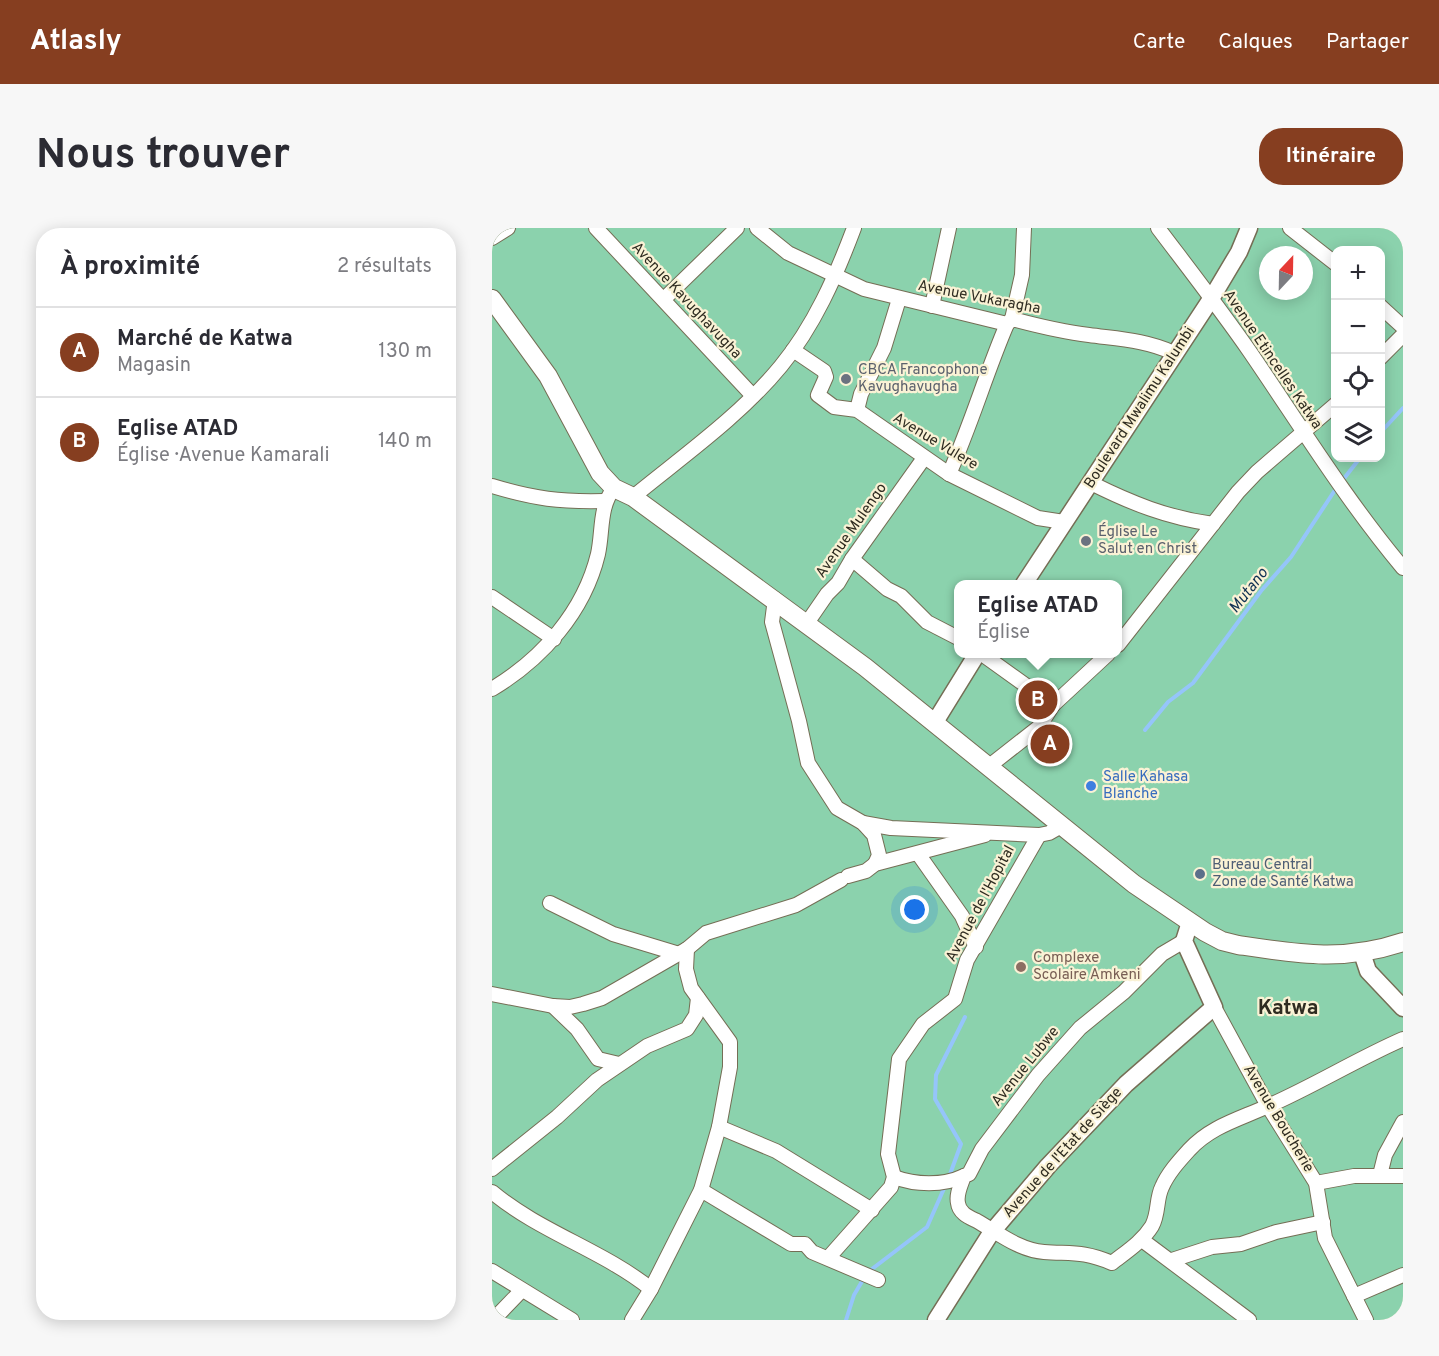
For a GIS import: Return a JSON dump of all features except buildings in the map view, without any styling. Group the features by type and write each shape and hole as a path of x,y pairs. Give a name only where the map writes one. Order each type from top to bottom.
{"main road":[{"path":"492,299 548,376 609,494 633,497 775,599 935,722 1134,884 1222,941 1238,945 1316,956 1362,954 1403,942"}],"street":[{"path":"492,238 508,228"},
{"name":"Avenue Kavughavugha","path":"596,228 753,396"},
{"path":"664,299 737,228"},
{"name":"Avenue Vukaragha","path":"757,228 788,253 836,278 899,299 1046,328 1128,338 1155,344 1174,353"},
{"path":"633,497 753,396 793,350 836,278 854,228"},
{"path":"932,306 949,228"},
{"path":"949,474 1010,321 1022,275 1024,228"},
{"name":"Avenue Etincelles Katwa","path":"1158,228 1260,367 1302,434 1376,536 1403,568"},
{"name":"Boulevard Mwalimu Kalumbi","path":"1027,580 1211,299 1239,252 1249,228"},
{"path":"1290,228 1331,261"},
{"path":"857,410 861,394 884,348 899,299"},
{"path":"1385,311 1403,327"},
{"path":"1384,354 1403,335"},
{"name":"Avenue Vulere","path":"793,350 824,371 826,377 818,395 825,402 834,407 857,410 949,474 1038,518 1064,522"},
{"path":"1122,640 1257,472 1331,408"},
{"name":"Avenue Mulengo","path":"807,623 827,594 838,583 852,559 924,458"},
{"path":"1091,483 1135,504 1172,518 1213,524"},
{"path":"492,486 540,500 609,494 597,556 579,603 554,639 522,669 492,689"},
{"path":"852,559 887,589 901,596 927,621 954,636"},
{"path":"492,597 554,639"},
{"path":"775,599 772,622 799,721 807,763 827,797 837,808 862,824 874,835 878,844 875,864"},
{"path":"935,722 975,658"},
{"path":"988,658 1053,705"},
{"path":"988,767 1039,727 1053,705 1104,658"},
{"path":"862,824 891,828 1039,835 1049,833 1063,825"},
{"path":"492,993 553,1006 570,1007 602,998 683,951 698,938 717,929 796,905 845,878 867,871 875,864 919,855 996,832"},
{"name":"Avenue de l'Hopital","path":"894,1177 888,1154 899,1059 923,1024 955,999 967,960 1039,835"},
{"path":"919,855 962,916 976,947"},
{"path":"550,903 613,934 683,951"},
{"path":"1184,941 1190,922"},
{"name":"Avenue Boucherie","path":"1184,941 1214,1007 1268,1107 1316,1183 1325,1238 1366,1320"},
{"name":"Avenue Lubwe","path":"1142,1240 1112,1263 1088,1253 1044,1252 1024,1247 962,1212 958,1204 958,1191 964,1176 969,1174 982,1149 1038,1075 1080,1028 1124,992 1162,954 1184,941"},
{"path":"635,1319 701,1190 719,1127 730,1067 730,1042 691,988 683,951"},
{"path":"1362,954 1368,971 1403,1008"},
{"path":"492,1169 557,1118 597,1080 619,1064 647,1046 687,1029 696,1015 698,998"},
{"path":"553,1006 577,1029 598,1059 597,1080"},
{"name":"Avenue de l'Etat de Siège","path":"938,1319 994,1231 1048,1166 1126,1084 1214,1007"},
{"path":"1249,1320 1172,1260 1142,1240 1156,1216 1162,1187 1190,1149 1203,1136 1236,1118 1268,1107 1361,1058 1403,1039"},
{"path":"598,1059 619,1064"},
{"path":"1380,1175 1384,1155 1403,1122"},
{"path":"719,1127 776,1151 872,1209"},
{"path":"829,1257 891,1187 894,1177 907,1182 930,1183 954,1181 964,1176"},
{"path":"1316,1183 1354,1176 1403,1176"},
{"path":"701,1190 791,1244 805,1244 812,1252 829,1257 878,1281"},
{"path":"492,1192 523,1216 544,1224 634,1276 651,1289"},
{"path":"1172,1260 1212,1246 1240,1244 1276,1232 1323,1222"},
{"path":"492,1271 572,1320"},
{"path":"1354,1296 1403,1275"},
{"path":"493,1320 522,1290"}],"green space":[{"path":"492,228 1403,228 1403,1320 492,1320"}],"waterway":[{"name":"Mutano","path":"1385,428 1403,408"},
{"name":"Mutano","path":"1342,481 1357,462"},
{"name":"Mutano","path":"1145,730 1168,702 1193,683 1261,591 1291,557 1337,487"},
{"path":"949,1177 961,1144 935,1099 936,1075 965,1017"},
{"path":"868,1272 927,1227 946,1184"},
{"path":"846,1320 854,1295 864,1278"}],"place":[{"name":"CBCA Francophone Kavughavugha","path":"846,379"},
{"name":"Église Le Salut en Christ","path":"1086,541"},
{"name":"Eglise ATAD","path":"1038,700"},
{"name":"Marché de Katwa","path":"1050,744"},
{"name":"Salle Kahasa Blanche","path":"1091,786"},
{"name":"Bureau Central Zone de Santé Katwa","path":"1200,874"},
{"name":"Complexe Scolaire Amkeni","path":"1021,967"}],"district":[{"name":"Katwa","path":"1288,1008"}]}
